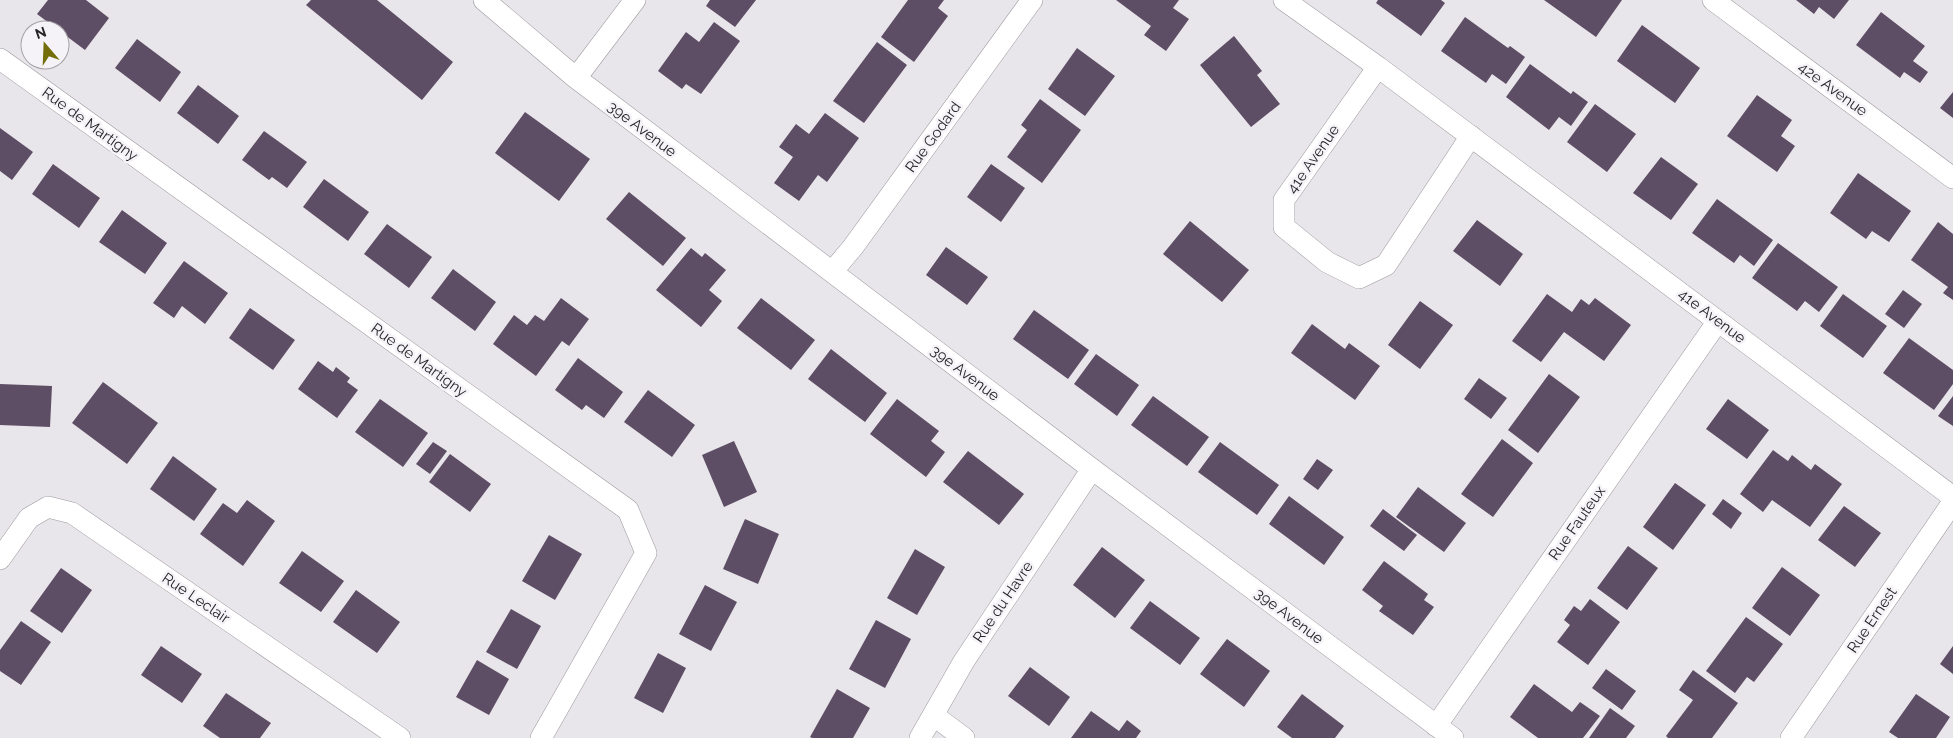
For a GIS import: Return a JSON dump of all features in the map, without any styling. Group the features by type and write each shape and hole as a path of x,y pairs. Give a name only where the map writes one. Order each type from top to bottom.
{"street":[{"name":"39e Avenue","path":"484,0 576,78 1092,469 1445,732"},
{"path":"576,78 635,0"},
{"name":"Rue Godard","path":"832,272 853,247 1032,0"},
{"name":"41e Avenue","path":"1284,0 1471,136 1953,497"},
{"name":"42e Avenue","path":"1713,0 1953,178"},
{"name":"Rue de Martigny","path":"0,59 628,510 646,553 541,738"},
{"name":"41e Avenue","path":"1378,67 1284,200 1284,227 1327,262 1359,278 1386,265 1471,136"},
{"name":"Rue Fauteux","path":"1445,732 1718,321"},
{"name":"Rue du Havre","path":"920,738 964,661 1092,469"},
{"name":"Rue Ernest","path":"1791,738 1953,502"},
{"name":"Rue Leclair","path":"0,559 29,518 48,508 72,513 400,738"},
{"path":"933,715 964,738"}],"building":[{"path":"48,0 86,0 109,18 85,50 70,39 70,20 45,20 37,14"},
{"path":"311,0 377,0 453,62 422,100 306,5"},
{"path":"710,0 756,0 735,27 706,6"},
{"path":"908,0 944,0 938,8 948,16 914,62 881,37"},
{"path":"1116,0 1179,0 1173,8 1189,19 1166,51 1144,35 1151,26"},
{"path":"1378,0 1441,0 1445,3 1421,36 1376,3"},
{"path":"1544,0 1622,0 1596,37"},
{"path":"1796,0 1849,0 1834,19 1819,7 1814,14"},
{"path":"1881,12 1925,46 1913,61 1928,72 1920,83 1904,72 1900,78 1856,45"},
{"path":"1465,17 1508,48 1510,46 1525,57 1506,84 1492,74 1486,83 1441,51"},
{"path":"714,22 740,41 701,94 686,84 682,89 658,71 686,32 699,42"},
{"path":"1642,25 1700,68 1675,103 1617,61"},
{"path":"1234,36 1262,71 1257,75 1280,104 1251,127 1200,65"},
{"path":"137,39 181,72 160,102 115,68"},
{"path":"877,42 907,65 864,123 833,101"},
{"path":"1077,48 1115,76 1085,116 1048,89"},
{"path":"1530,64 1571,94 1573,91 1588,102 1571,126 1559,117 1549,130 1506,97"},
{"path":"198,85 239,116 218,144 177,113"},
{"path":"1953,92 1953,118 1940,108"},
{"path":"1757,95 1792,120 1781,136 1795,146 1777,172 1727,136"},
{"path":"1040,99 1081,130 1042,183 1007,157 1027,130 1021,125"},
{"path":"1595,104 1636,134 1607,172 1567,142"},
{"path":"525,112 590,159 559,201 495,153"},
{"path":"825,113 859,138 827,182 818,175 799,201 774,183 793,157 779,147 796,124 809,134"},
{"path":"0,128 33,152 12,180 0,171"},
{"path":"264,131 307,162 287,188 272,177 269,180 242,160"},
{"path":"1661,157 1698,184 1671,220 1633,193"},
{"path":"53,164 100,198 79,228 32,194"},
{"path":"991,164 1025,188 1001,222 967,197"},
{"path":"1858,173 1911,211 1889,242 1872,231 1866,239 1830,213"},
{"path":"324,179 369,212 348,241 303,207"},
{"path":"629,192 686,238 663,266 606,219"},
{"path":"1717,199 1773,240 1754,266 1740,255 1734,263 1692,233"},
{"path":"122,210 167,243 145,274 99,242"},
{"path":"1477,220 1523,254 1500,286 1453,251"},
{"path":"1190,221 1249,270 1222,302 1163,254"},
{"path":"1938,222 1953,234 1953,300 1943,293 1948,287 1911,260"},
{"path":"387,224 432,257 409,288 364,254"},
{"path":"1778,243 1838,287 1819,312 1805,301 1797,311 1752,278"},
{"path":"946,247 988,277 967,305 926,275"},
{"path":"691,248 702,257 705,253 726,270 709,290 722,301 701,327 656,290"},
{"path":"184,261 228,293 205,324 182,306 174,318 153,303"},
{"path":"453,269 496,302 475,331 431,298"},
{"path":"1903,290 1922,304 1904,328 1885,314"},
{"path":"1547,294 1572,312 1581,299 1589,305 1595,298 1631,325 1604,361 1564,332 1541,362 1512,341"},
{"path":"1843,294 1887,326 1863,358 1820,326"},
{"path":"561,298 589,319 569,346 562,341 536,376 493,344 514,315 527,325 535,315 544,321"},
{"path":"761,298 815,340 791,370 737,328"},
{"path":"1420,301 1453,325 1420,369 1388,345"},
{"path":"250,308 295,340 273,370 229,338"},
{"path":"1034,310 1089,350 1068,379 1013,339"},
{"path":"1312,324 1345,349 1349,343 1380,366 1355,400 1291,353"},
{"path":"1909,338 1953,370 1953,384 1934,410 1883,373"},
{"path":"831,349 887,393 865,422 808,379"},
{"path":"1096,354 1139,385 1117,416 1074,384"},
{"path":"578,358 623,392 604,418 586,405 582,410 555,390"},
{"path":"318,361 333,372 336,367 350,378 347,382 358,390 337,418 298,389"},
{"path":"1549,374 1580,397 1538,453 1508,430"},
{"path":"1479,378 1507,398 1491,419 1464,399"},
{"path":"103,382 158,423 127,464 72,423"},
{"path":"0,384 52,386 50,427 0,425"},
{"path":"648,390 695,425 672,457 624,422"},
{"path":"1153,396 1209,437 1187,466 1131,425"},
{"path":"1953,396 1953,426 1938,416"},
{"path":"380,399 428,433 403,467 355,432"},
{"path":"897,399 939,431 931,441 945,452 926,477 870,434"},
{"path":"1728,399 1769,430 1747,459 1706,429"},
{"path":"1502,439 1533,463 1493,517 1461,494"},
{"path":"734,441 757,492 724,507 702,455"},
{"path":"433,442 447,451 430,474 416,464"},
{"path":"1220,442 1279,485 1257,515 1198,472"},
{"path":"1773,450 1788,461 1792,455 1811,470 1815,464 1842,484 1810,527 1772,500 1763,512 1740,494"},
{"path":"968,451 1024,494 999,525 943,482"},
{"path":"450,454 491,484 470,512 429,482"},
{"path":"173,456 217,489 194,521 150,489"},
{"path":"1317,459 1333,470 1318,490 1303,479"},
{"path":"1675,483 1706,505 1673,550 1643,527"},
{"path":"1418,487 1466,523 1444,552 1396,517"},
{"path":"1289,496 1344,537 1324,565 1269,524"},
{"path":"1723,499 1742,513 1731,529 1712,514"},
{"path":"247,500 275,521 243,566 200,534 223,503 237,513"},
{"path":"1844,506 1881,533 1855,567 1818,540"},
{"path":"1383,509 1417,535 1404,551 1370,526"},
{"path":"745,519 779,534 758,584 723,569"},
{"path":"549,535 582,554 555,600 522,581"},
{"path":"1628,546 1658,568 1627,610 1597,588"},
{"path":"1102,547 1145,580 1115,618 1073,585"},
{"path":"915,549 945,567 917,615 887,598"},
{"path":"302,551 344,581 321,612 279,583"},
{"path":"1384,561 1428,594 1424,600 1434,607 1413,635 1379,611 1383,606 1362,590"},
{"path":"1782,567 1820,595 1790,636 1752,608"},
{"path":"61,568 92,590 62,633 30,611"},
{"path":"705,585 737,602 711,651 679,634"},
{"path":"356,590 400,622 377,653 333,622"},
{"path":"1590,599 1620,622 1588,665 1557,642 1570,625 1564,620 1574,606 1581,611"},
{"path":"1150,601 1200,638 1180,665 1130,628"},
{"path":"511,609 541,626 517,669 486,652"},
{"path":"1746,617 1783,644 1754,682 1747,677 1735,693 1706,671"},
{"path":"876,620 911,639 885,688 849,669"},
{"path":"21,621 51,642 21,685 0,671 0,650"},
{"path":"1227,639 1270,671 1244,707 1200,674"},
{"path":"161,646 202,674 182,703 141,675"},
{"path":"1953,646 1953,674 1940,664"},
{"path":"658,653 686,668 663,713 634,698"},
{"path":"477,660 509,679 489,715 456,697"},
{"path":"1030,667 1070,697 1049,726 1008,696"},
{"path":"1606,669 1636,691 1622,710 1592,688"},
{"path":"1693,670 1738,703 1712,738 1668,738 1666,736 1693,700 1679,690"},
{"path":"1534,684 1572,712 1580,702 1600,716 1583,738 1538,738 1510,717"},
{"path":"837,689 870,708 853,738 810,737"},
{"path":"226,693 271,723 260,738 220,738 203,726"},
{"path":"1302,694 1344,726 1335,738 1292,738 1277,727"},
{"path":"1916,694 1950,717 1936,738 1898,738 1889,732"},
{"path":"1610,708 1635,726 1626,738 1589,738"},
{"path":"1091,711 1119,731 1127,720 1141,731 1136,738 1071,738"}]}
